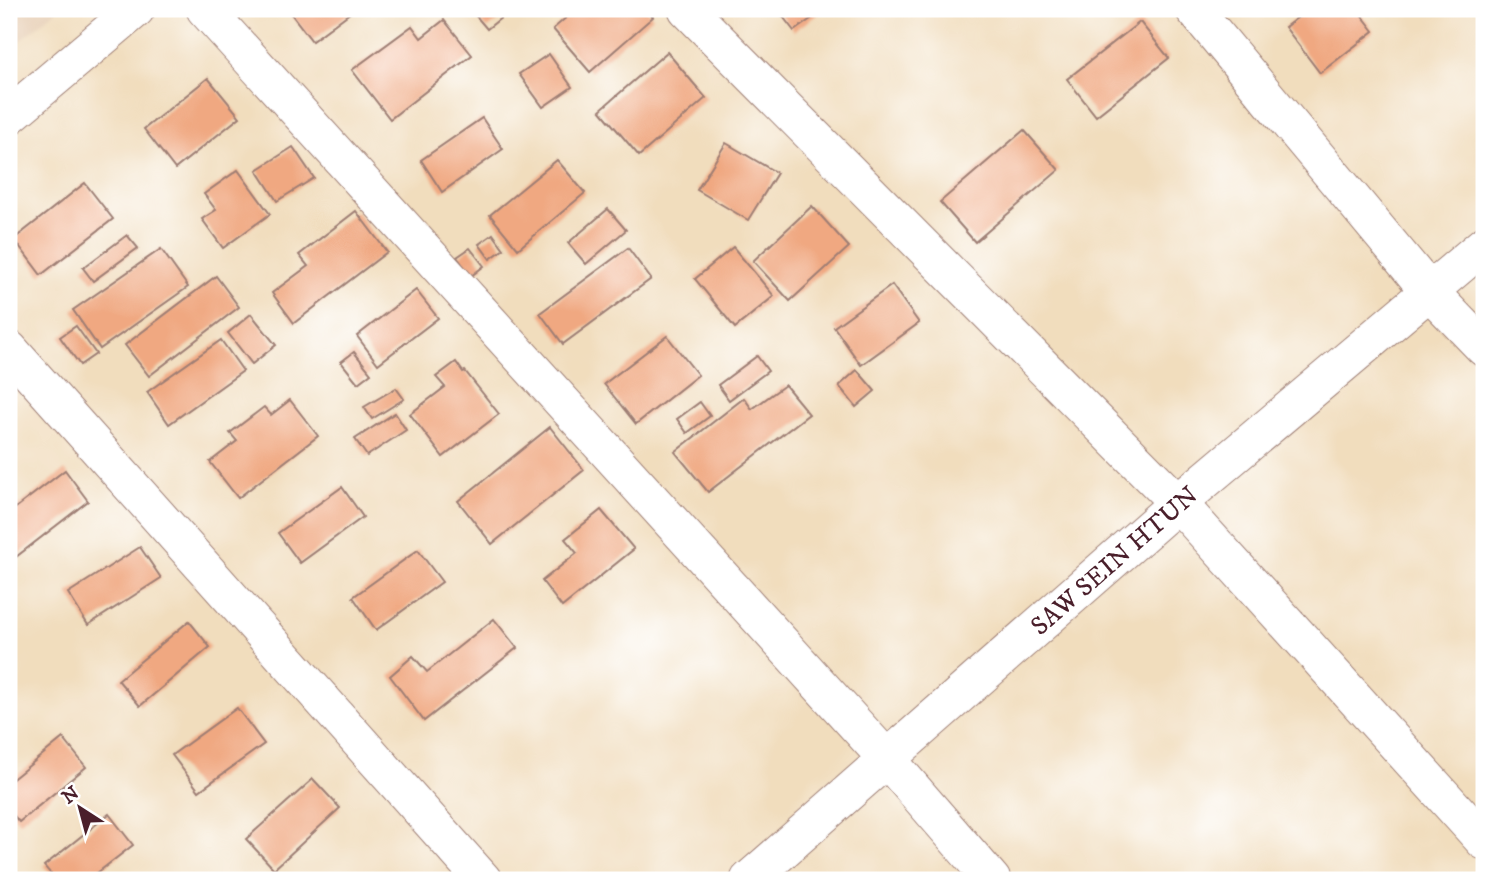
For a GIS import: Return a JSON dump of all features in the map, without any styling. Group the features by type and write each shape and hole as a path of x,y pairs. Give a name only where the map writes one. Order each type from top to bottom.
{"street":[{"path":"9,116 136,9"},
{"path":"205,9 887,759 992,880"},
{"path":"687,9 1178,503 1484,841"},
{"path":"1194,9 1430,291 1484,348"},
{"name":"SAW SEIN HTUN","path":"749,880 1178,503 1484,245"},
{"path":"9,349 483,880"}],"shaded area":[{"path":"9,9 58,9 9,50"}],"building":[{"path":"355,9 312,41 289,11"},
{"path":"470,9 512,9 487,29"},
{"path":"576,9 646,9 653,17 590,72 553,29"},
{"path":"777,9 825,9 794,31"},
{"path":"1309,9 1357,9 1374,31 1320,73 1285,27"},
{"path":"444,20 472,55 390,119 352,70 412,26 421,38"},
{"path":"1140,22 1169,58 1096,116 1067,79"},
{"path":"667,52 706,98 639,156 600,110"},
{"path":"549,54 572,87 543,107 519,74"},
{"path":"208,78 240,117 175,169 144,129"},
{"path":"482,118 503,149 442,192 421,160"},
{"path":"1024,130 1059,170 975,242 940,202"},
{"path":"726,143 777,173 748,220 697,190"},
{"path":"293,147 314,178 277,201 257,170"},
{"path":"557,160 585,193 518,249 490,215"},
{"path":"238,170 270,214 223,248 202,219 216,210 204,194"},
{"path":"85,183 113,219 41,275 14,239"},
{"path":"812,206 849,247 790,301 753,261"},
{"path":"608,209 626,230 586,264 568,243"},
{"path":"356,211 387,252 294,323 272,293 308,266 299,255"},
{"path":"493,234 504,249 490,259 479,244"},
{"path":"127,235 138,248 93,281 83,268"},
{"path":"733,247 774,296 735,328 695,279"},
{"path":"470,248 484,266 471,276 457,257"},
{"path":"628,248 651,279 563,344 540,313"},
{"path":"161,249 188,287 100,349 73,310"},
{"path":"216,276 239,307 149,376 125,345"},
{"path":"892,285 919,323 861,365 834,327"},
{"path":"416,290 438,318 378,364 357,336"},
{"path":"251,314 276,345 252,364 228,333"},
{"path":"76,326 96,354 80,365 60,337"},
{"path":"667,336 698,375 636,424 604,384"},
{"path":"221,340 243,371 169,424 147,392"},
{"path":"354,352 371,373 358,383 341,362"},
{"path":"757,356 768,371 729,400 718,385"},
{"path":"456,362 499,414 443,457 410,414 445,387 436,377"},
{"path":"857,370 875,391 856,407 839,386"},
{"path":"785,385 809,414 708,492 675,452 744,398 752,409"},
{"path":"396,388 404,399 372,419 364,407"},
{"path":"290,400 318,436 238,498 210,462 237,441 230,433 264,407 271,415"},
{"path":"700,402 710,416 687,433 677,419"},
{"path":"395,413 406,430 367,456 355,439"},
{"path":"550,427 584,470 492,544 458,501"},
{"path":"65,470 88,501 12,560 9,556 9,513"},
{"path":"342,487 363,517 300,563 278,533"},
{"path":"601,510 634,549 562,607 542,581 577,553 565,539"},
{"path":"140,547 161,578 88,625 68,593"},
{"path":"418,550 442,582 376,630 353,597"},
{"path":"494,619 517,648 424,721 390,676 413,656 427,672"},
{"path":"189,621 210,647 140,706 118,680"},
{"path":"237,708 264,744 199,791 172,755"},
{"path":"63,738 86,767 19,822 9,810 9,782"},
{"path":"313,779 340,808 274,869 246,839"},
{"path":"109,814 133,845 88,880 56,880 44,866"}]}
